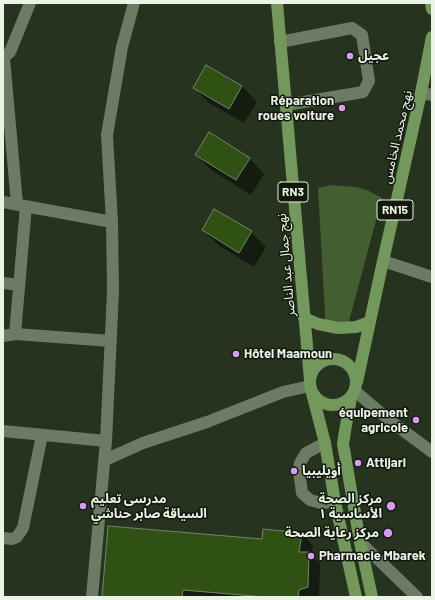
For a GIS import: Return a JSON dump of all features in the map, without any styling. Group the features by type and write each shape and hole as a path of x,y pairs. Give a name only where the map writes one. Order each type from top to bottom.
{"main road":[{"name":"نهج جمال عبد الناصر","path":"277,3 310,386 325,444 335,502 356,597"},
{"path":"431,3 432,9"},
{"name":"نهج محمد الخامس","path":"372,597 360,542 343,444 383,261 427,94 432,37"},
{"path":"304,318 318,324 338,328 356,328 370,322"},
{"path":"331,359 346,363 352,368 355,375 354,390 345,403 338,406 330,406 316,399 310,386 312,372 317,365 331,359"}],"street":[{"path":"15,334 19,285 22,205 3,58 10,52 30,3"},
{"path":"92,597 105,460 113,291 112,222 107,147 108,125 122,47 134,3"},
{"path":"280,42 352,28 362,35 369,81 363,92 286,105"},
{"path":"3,202 112,222"},
{"path":"383,261 432,277"},
{"path":"3,283 19,285"},
{"path":"3,336 15,334 111,341"},
{"path":"105,460 143,443 207,422 283,392 310,386"},
{"path":"354,390 389,420 432,452"},
{"path":"3,431 106,441"},
{"path":"3,538 12,539 17,537 23,528 42,435"},
{"path":"325,444 306,453 300,463 299,471 302,493 310,500 321,503 335,502"},
{"path":"360,542 417,597"}],"green space":[{"path":"331,185 356,187 369,191 382,198 347,329 326,332 318,188"}],"building":[{"path":"206,65 242,86 229,109 193,88"},
{"path":"209,132 250,158 236,180 195,155"},
{"path":"214,209 252,231 239,253 202,230"},
{"path":"108,526 262,539 263,529 302,533 299,552 309,552 308,587 299,590 298,597 265,597 183,590 182,597 102,597"}],"place":[{"name":"عجيل","path":"350,56"},
{"name":"Réparation roues voiture","path":"342,108"},
{"name":"Hôtel Maamoun","path":"236,354"},
{"name":"équipement agricole","path":"416,420"},
{"name":"Attijari","path":"358,463"},
{"name":"أويليبيا","path":"294,471"},
{"name":"مدرسى تعليم السياقة صابر حناشي","path":"83,506"},
{"name":"مركز الصحة الأساسية ١","path":"391,506"},
{"name":"مركز رعاية الصحة","path":"388,533"},
{"name":"Pharmacie Mbarek","path":"311,556"}]}
